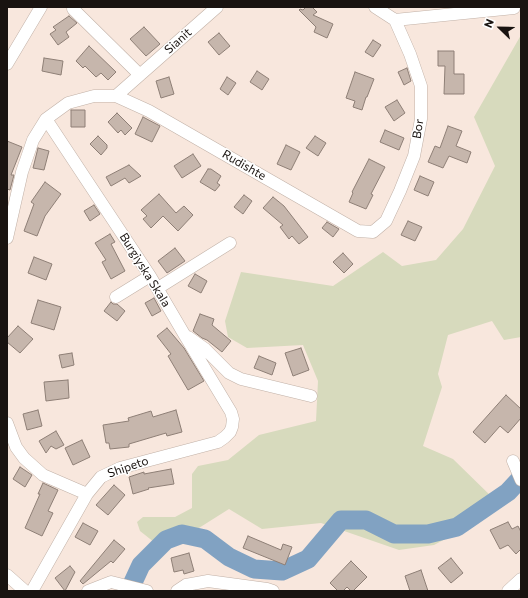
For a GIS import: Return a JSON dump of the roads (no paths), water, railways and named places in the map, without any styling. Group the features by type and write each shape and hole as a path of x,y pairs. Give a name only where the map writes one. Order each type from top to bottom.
{"street":[{"path":"7,64 41,7"},
{"name":"Sianit","path":"116,96 217,7"},
{"path":"376,7 395,20 514,8"},
{"path":"73,9 140,75"},
{"name":"Bor","path":"373,232 386,220 400,191 414,156 421,119 420,86 410,54 395,20"},
{"path":"7,238 22,172 33,140 46,119 68,103 94,96 116,96"},
{"name":"Rudishte","path":"116,96 149,111 358,231 373,232"},
{"name":"Burgiyska Skala","path":"46,119 158,288 231,412 233,419 232,427"},
{"path":"158,288 230,243"},
{"path":"116,297 150,276"},
{"path":"184,334 204,349 229,373 241,379 311,396"},
{"path":"7,423 11,448 43,475 87,494"},
{"name":"Shipeto","path":"32,591 87,494 101,477 120,468 218,442 230,432 232,427"},
{"path":"513,461 521,480"},
{"path":"7,575 25,591"},
{"path":"508,591 521,579"},
{"path":"176,591 186,585 208,581 273,591"},
{"path":"88,591 111,582 147,591"}],"waterway":[{"path":"129,591 141,565 166,540 182,534 205,539 229,557 254,569 282,571 308,559 341,520 366,520 394,534 428,534 457,527 508,492 521,478"}]}
